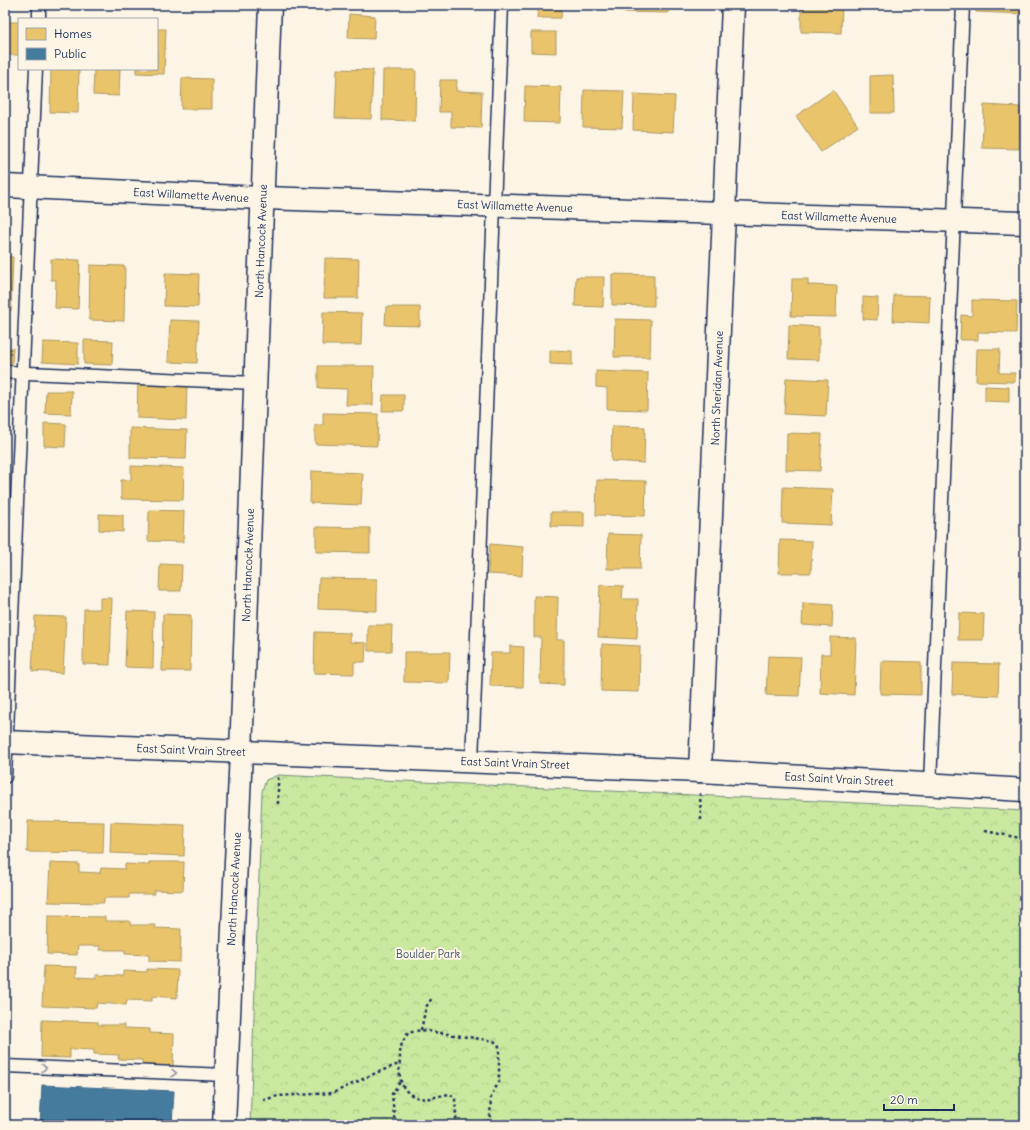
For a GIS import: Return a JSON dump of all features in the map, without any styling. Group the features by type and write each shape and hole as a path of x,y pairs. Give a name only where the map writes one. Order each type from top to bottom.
{"street":[{"name":"North Hancock Avenue","path":"224,1125 241,752 270,5"},
{"name":"North Sheridan Avenue","path":"700,771 733,5"},
{"name":"East Willamette Avenue","path":"5,186 263,198 1025,223"},
{"name":"East Saint Vrain Street","path":"6,742 700,771 1025,790"}],"lane":[{"path":"39,5 39,18"},
{"path":"472,761 502,5"},
{"path":"930,784 963,5"},
{"path":"5,777 36,70"},
{"path":"5,372 256,383"},
{"path":"5,1066 226,1075"}],"path":[{"path":"278,753 278,804"},
{"path":"985,831 1025,839"},
{"path":"421,1030 426,1007 432,998"},
{"path":"459,1125 456,1118 455,1098 450,1094 432,1098 420,1098 409,1095 400,1082 399,1064 401,1046 408,1033 421,1030 494,1041 499,1046 499,1082 491,1096 490,1118 486,1125"},
{"path":"264,1100 278,1096 332,1093 399,1064"},
{"path":"395,1125 392,1094 400,1082"}],"green space":[{"name":"Boulder Park","path":"278,775 1025,811 1025,1125 250,1125 262,791 266,780"}],"building: Homes":[{"path":"538,5 562,5 561,18 537,18"},
{"path":"622,5 668,5 668,13 622,12"},
{"path":"801,5 842,5 841,33 801,32"},
{"path":"976,5 1025,5 1025,14 976,12"},
{"path":"349,14 375,16 374,39 348,38"},
{"path":"5,22 18,22 18,55 5,55"},
{"path":"158,29 166,29 164,74 136,73 136,70 158,70"},
{"path":"531,32 556,32 556,53 531,52"},
{"path":"337,69 373,70 371,119 335,118"},
{"path":"51,70 79,70 78,113 50,112"},
{"path":"94,70 120,70 119,96 93,95"},
{"path":"383,70 416,70 415,121 382,120"},
{"path":"893,75 894,113 870,113 870,76"},
{"path":"182,78 212,79 212,109 181,109"},
{"path":"440,80 457,80 456,91 482,92 481,128 451,127 451,112 439,112"},
{"path":"525,86 561,87 560,123 524,122"},
{"path":"584,90 624,91 622,128 583,127"},
{"path":"833,90 858,126 821,152 796,116"},
{"path":"634,94 675,96 673,132 633,130"},
{"path":"984,105 1020,107 1019,149 982,148"},
{"path":"5,256 13,257 11,311 5,310"},
{"path":"325,258 359,259 358,298 324,298"},
{"path":"51,259 80,260 78,309 55,308 56,280 51,280"},
{"path":"90,265 125,266 124,321 89,320"},
{"path":"165,273 199,274 198,307 164,306"},
{"path":"612,274 654,275 654,306 612,305"},
{"path":"576,277 604,277 603,307 575,306"},
{"path":"792,279 808,279 808,285 837,286 836,317 791,316"},
{"path":"894,295 930,296 929,323 893,321"},
{"path":"863,297 878,298 877,320 863,319"},
{"path":"972,300 1017,301 1016,333 978,332 978,340 960,340 961,315 972,316"},
{"path":"386,307 420,307 420,326 385,325"},
{"path":"323,312 362,313 361,345 322,345"},
{"path":"615,319 651,320 650,357 614,357"},
{"path":"170,320 199,321 197,363 168,362"},
{"path":"789,325 819,327 819,360 788,359"},
{"path":"84,340 113,341 112,365 84,364"},
{"path":"43,342 78,343 78,364 42,362"},
{"path":"5,348 13,348 12,365 5,365"},
{"path":"977,349 1000,349 999,373 1015,373 1015,382 976,381"},
{"path":"550,350 572,351 572,365 550,364"},
{"path":"318,366 374,366 373,405 346,405 347,389 318,388"},
{"path":"596,371 648,373 647,410 607,409 607,388 596,387"},
{"path":"786,378 828,380 826,416 784,414"},
{"path":"138,380 187,382 186,420 137,418"},
{"path":"985,386 1009,387 1009,402 985,401"},
{"path":"46,391 72,391 71,414 45,413"},
{"path":"383,395 404,395 404,411 382,411"},
{"path":"323,413 378,414 377,446 315,444 315,425 323,425"},
{"path":"5,422 6,422 5,451"},
{"path":"44,423 66,424 65,447 44,446"},
{"path":"612,426 645,427 644,463 611,461"},
{"path":"130,428 187,430 186,459 130,458"},
{"path":"787,433 822,434 820,471 786,470"},
{"path":"131,466 184,468 183,500 121,499 121,480 131,480"},
{"path":"311,471 363,473 361,505 310,503"},
{"path":"597,480 646,481 645,516 596,515"},
{"path":"783,487 833,489 831,525 782,523"},
{"path":"149,510 184,511 183,542 148,541"},
{"path":"551,512 584,512 584,527 551,526"},
{"path":"99,514 123,515 123,532 99,530"},
{"path":"316,527 370,528 370,553 316,552"},
{"path":"608,534 641,535 640,569 607,569"},
{"path":"780,540 812,541 811,573 779,573"},
{"path":"490,544 523,547 522,576 488,574"},
{"path":"160,564 182,565 181,591 159,591"},
{"path":"319,578 377,579 377,611 318,609"},
{"path":"600,585 623,586 622,599 638,599 637,639 598,637"},
{"path":"534,596 558,597 557,640 564,640 564,685 540,684 541,637 534,637"},
{"path":"100,598 112,598 110,665 83,664 84,609 100,609"},
{"path":"803,603 833,605 832,627 802,625"},
{"path":"127,611 154,612 153,668 125,667"},
{"path":"959,613 984,614 983,640 958,640"},
{"path":"163,614 191,615 190,671 162,671"},
{"path":"35,616 66,617 63,673 32,671"},
{"path":"368,625 392,625 391,651 368,651"},
{"path":"315,632 350,633 350,642 366,643 365,662 354,662 354,674 314,673"},
{"path":"830,637 856,638 854,695 820,693 821,654 830,654"},
{"path":"602,644 640,646 639,692 601,691"},
{"path":"510,646 524,647 523,687 490,686 491,653 510,653"},
{"path":"404,652 450,652 449,683 404,682"},
{"path":"768,656 801,657 799,696 766,695"},
{"path":"881,661 921,662 921,695 880,694"},
{"path":"953,663 999,664 998,696 952,694"},
{"path":"28,821 104,822 103,853 27,852"},
{"path":"111,822 185,825 184,856 110,853"},
{"path":"149,862 184,862 183,891 154,890 154,894 129,894 129,898 104,898 104,903 48,902 50,863 79,864 79,872 100,873 101,868 125,869 125,864 149,865"},
{"path":"48,916 105,917 105,921 130,921 130,925 155,925 155,928 181,929 180,962 149,961 149,955 125,954 125,950 100,950 100,946 78,946 77,955 47,954"},
{"path":"44,966 77,967 76,977 96,978 96,975 123,976 123,971 147,972 147,969 178,970 177,998 152,996 152,1001 127,1000 126,1005 97,1003 96,1008 42,1006"},
{"path":"42,1020 98,1022 98,1025 124,1025 124,1028 150,1029 150,1033 174,1034 173,1066 142,1065 142,1060 118,1059 119,1055 94,1054 94,1050 70,1049 70,1058 41,1057"}],"building: Public":[{"path":"42,1085 174,1091 172,1125 40,1125"}]}
